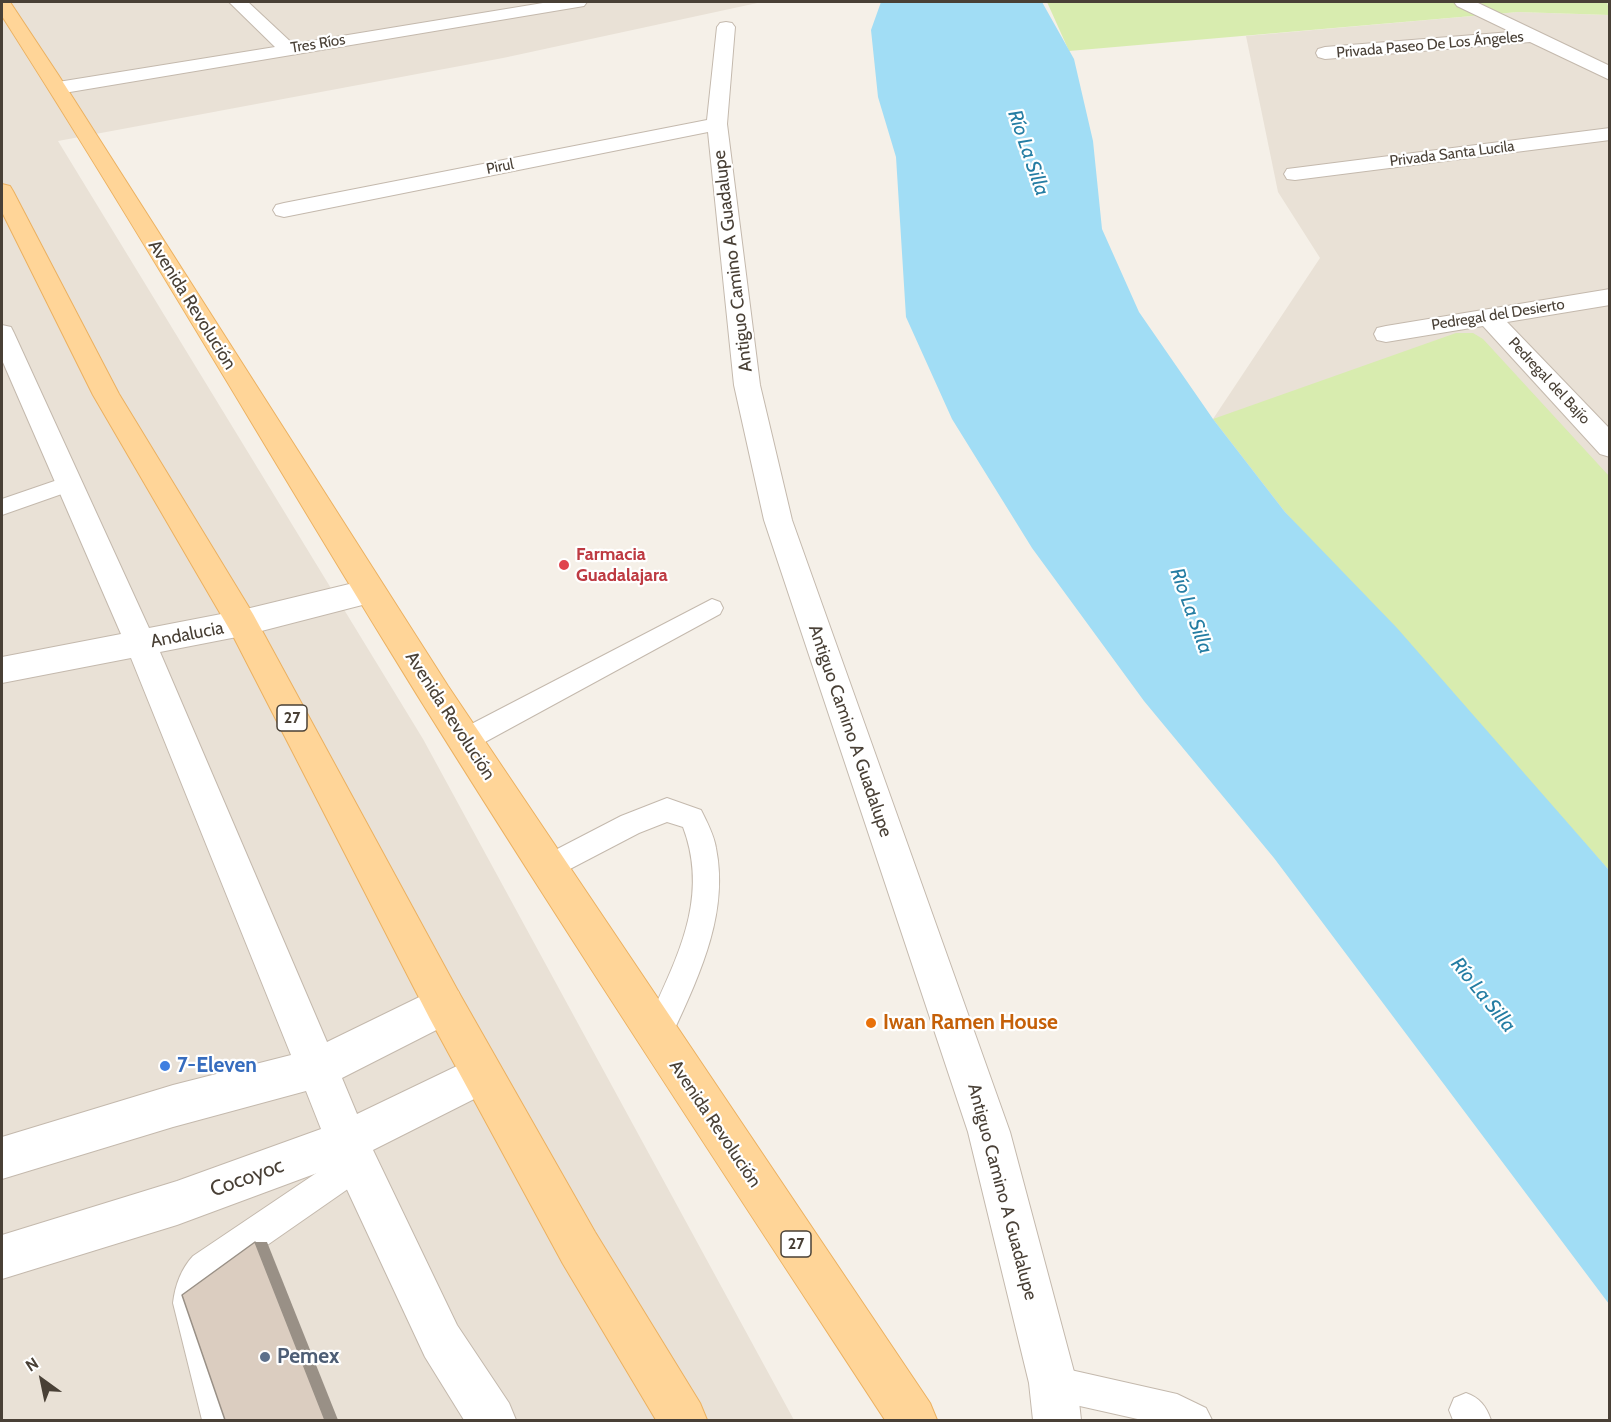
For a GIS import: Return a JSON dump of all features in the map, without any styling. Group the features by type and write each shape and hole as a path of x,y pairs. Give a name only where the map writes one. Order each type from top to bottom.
{"main road":[{"name":"Avenida Revolución","path":"2,3 370,591 547,868 913,1420"},
{"name":"27","path":"2,191 106,395 242,623 482,1074 579,1248 682,1420"}],"street":[{"path":"238,2 288,49"},
{"name":"Tres Ríos","path":"57,88 578,2"},
{"path":"1464,2 1610,74"},
{"name":"Antiguo Camino A Guadalupe","path":"726,27 717,124 747,385 778,520 989,1132 1053,1383 1057,1420"},
{"name":"Privada Paseo De Los Ángeles","path":"1325,53 1535,36"},
{"name":"Pirul","path":"284,210 717,124"},
{"name":"Privada Santa Lucila","path":"1294,174 1610,134"},
{"name":"Pedregal del Desierto","path":"1386,334 1610,297"},
{"name":"Pedregal del Bajío","path":"1488,316 1610,447"},
{"path":"2,333 141,644 352,1153 441,1341 492,1420"},
{"name":"Andalucia","path":"2,670 242,623 370,591"},
{"path":"2,1158 173,1106 318,1068 444,1005"},
{"name":"Cocoyoc","path":"2,1257 177,1203 352,1153 482,1074"}],"lane":[{"path":"2,507 69,484"},
{"path":"465,740 712,608"},
{"path":"547,868 630,824 667,810 692,818 701,835 706,867 705,914 693,958 657,1036"},
{"path":"219,1420 190,1303 191,1289 196,1277 352,1153"},
{"path":"1053,1383 1177,1411 1194,1420"}],"shaded area":[{"path":"2,2 762,2 503,58 58,141 423,739 794,1420 2,1420"},
{"path":"1518,12 1609,15 1609,870 1285,512 1213,419 1320,258 1278,192 1246,36"}],"green space":[{"path":"1047,2 1607,2 1610,15 1518,12 1069,51"},
{"path":"1456,333 1473,333 1483,339 1609,476 1609,870 1285,512 1213,419"}],"water":[{"name":"Río La Silla","path":"881,2 1042,2 1074,59 1093,141 1102,229 1139,312 1213,419 1285,512 1397,628 1609,870 1609,1304 1274,858 1144,701 1032,548 952,419 906,317 896,157 878,97 871,30"}],"building":[{"name":"Pemex","path":"255,1242 325,1420 225,1420 182,1295"}],"place":[{"name":"Farmacia Guadalajara","path":"564,565"},
{"name":"Iwan Ramen House","path":"871,1023"},
{"name":"7-Eleven","path":"165,1066"},
{"name":"Pemex","path":"265,1357"}]}
